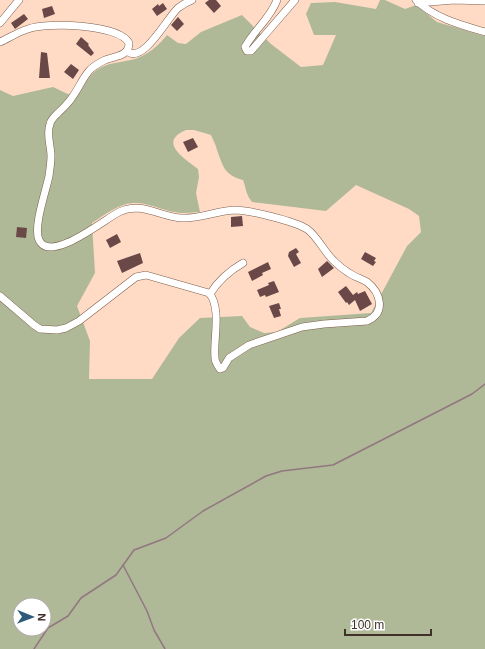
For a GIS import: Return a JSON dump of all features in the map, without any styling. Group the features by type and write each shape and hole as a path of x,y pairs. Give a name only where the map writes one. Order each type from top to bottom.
{"street":[{"path":"0,24 19,0"},
{"path":"127,51 131,54 135,54 144,50 178,8 192,0"},
{"path":"277,0 266,19 250,36 245,47 246,51 251,52 295,0"},
{"path":"417,1 485,1"},
{"path":"417,1 441,17 485,32"},
{"path":"0,42 32,28 81,25 124,37 129,43 127,51 124,54 105,60 89,71 72,98 52,119 49,125 51,156 37,232 41,243 47,247 58,246 82,235 119,212 131,208 142,208 181,218 234,210 265,215 307,229 333,261 348,273 367,282 375,291 380,308 377,315 373,319 367,321 302,327 248,345 230,358 223,368 220,369 214,358 217,319 212,296 210,294 146,275 136,277 79,321 66,328 57,330 40,329 0,296"},
{"path":"210,294 215,285 232,270 243,263"}],"green space":[{"path":"380,0 385,0 405,9 416,5 437,22 484,36 485,30 485,649 0,649 0,90 13,96 53,87 70,95 77,96 89,78 103,66 140,57 155,48 167,35 178,43 186,44 201,32 242,15 271,44 301,67 323,65 336,35 314,35 306,14 311,3 335,2 376,9","holes":["186,130 194,130 211,135 225,169 228,173 243,180 247,194 252,202 326,211 356,185 409,209 419,216 421,232 407,246 371,313 300,318 277,332 264,333 250,327 242,316 200,318 179,338 152,379 89,379 90,341 77,306 95,273 92,223 106,213 122,205 133,203 144,204 178,213 200,212 196,193 199,177 198,169 181,155 176,150 174,145 174,140 178,135"]}],"building":[{"path":"209,0 216,0 221,6 214,13 205,3"},
{"path":"163,3 167,9 157,16 152,9 158,4 159,6"},
{"path":"52,6 55,14 44,18 42,9"},
{"path":"24,14 28,19 15,29 11,23"},
{"path":"178,17 184,24 177,31 171,25"},
{"path":"81,37 89,44 88,45 94,53 91,56 76,44"},
{"path":"41,52 47,53 50,78 39,78"},
{"path":"71,64 79,70 73,79 64,72"},
{"path":"193,138 198,147 188,152 183,142"},
{"path":"242,216 243,226 231,227 231,217"},
{"path":"17,227 27,228 26,238 16,237"},
{"path":"117,234 121,242 110,248 106,240"},
{"path":"296,248 299,252 296,254 301,263 294,267 288,256 289,252"},
{"path":"365,252 376,258 374,261 376,262 373,266 361,259"},
{"path":"140,253 143,263 122,273 117,261"},
{"path":"327,261 334,268 322,277 318,269"},
{"path":"268,262 271,269 262,273 263,275 252,281 248,272"},
{"path":"274,281 279,292 266,297 265,295 260,297 257,290"},
{"path":"346,286 353,295 357,292 358,294 365,291 372,304 360,311 355,300 349,305 347,302 346,303 338,292"},
{"path":"279,303 281,316 274,318 269,306"}],"waterway":[{"path":"34,649 48,628 68,616 81,598 116,575 134,550 166,538 203,511 266,476 282,471 333,465 472,394 485,384"},
{"path":"123,565 147,611 154,630 165,649"}]}
